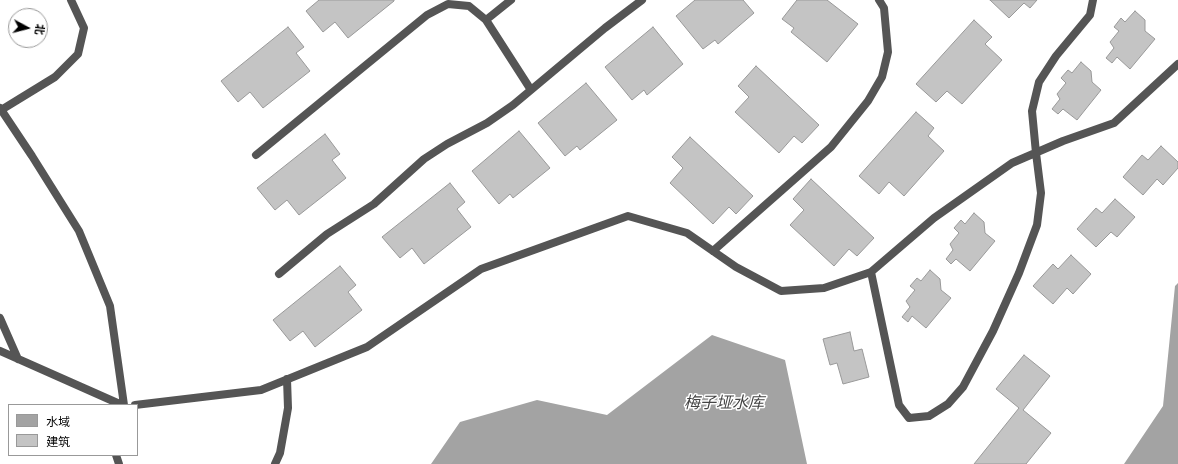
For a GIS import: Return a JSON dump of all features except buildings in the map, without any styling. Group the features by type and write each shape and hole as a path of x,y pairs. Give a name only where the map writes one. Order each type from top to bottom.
{"lane":[{"path":"71,0 84,28 78,54 55,77 1,109 79,231 110,306 123,404"},
{"path":"486,20 511,0"},
{"path":"279,274 326,234 374,204 424,159 447,144 487,123 513,105 605,28 642,0"},
{"path":"713,251 831,147 868,101 882,77 888,52 884,8 879,0"},
{"path":"871,272 899,405 909,418 929,416 948,404 963,387 993,331 1019,273 1037,225 1041,193 1032,111 1039,82 1056,56 1090,16 1093,0"},
{"path":"256,154 427,15 448,4 469,6 486,20 531,90"},
{"path":"138,405 261,390 368,347 481,269 628,216 687,233 736,267 781,291 824,288 871,272 934,218 1012,163 1063,141 1114,123 1178,64"},
{"path":"0,318 18,359"},
{"path":"0,351 121,404"},
{"path":"275,464 280,453 288,408 287,379"}],"water":[{"path":"1178,283 1178,464 1124,464 1163,406 1175,286"},
{"name":"梅子垭水库","path":"712,335 785,360 807,464 431,464 460,422 537,400 607,415"}]}
